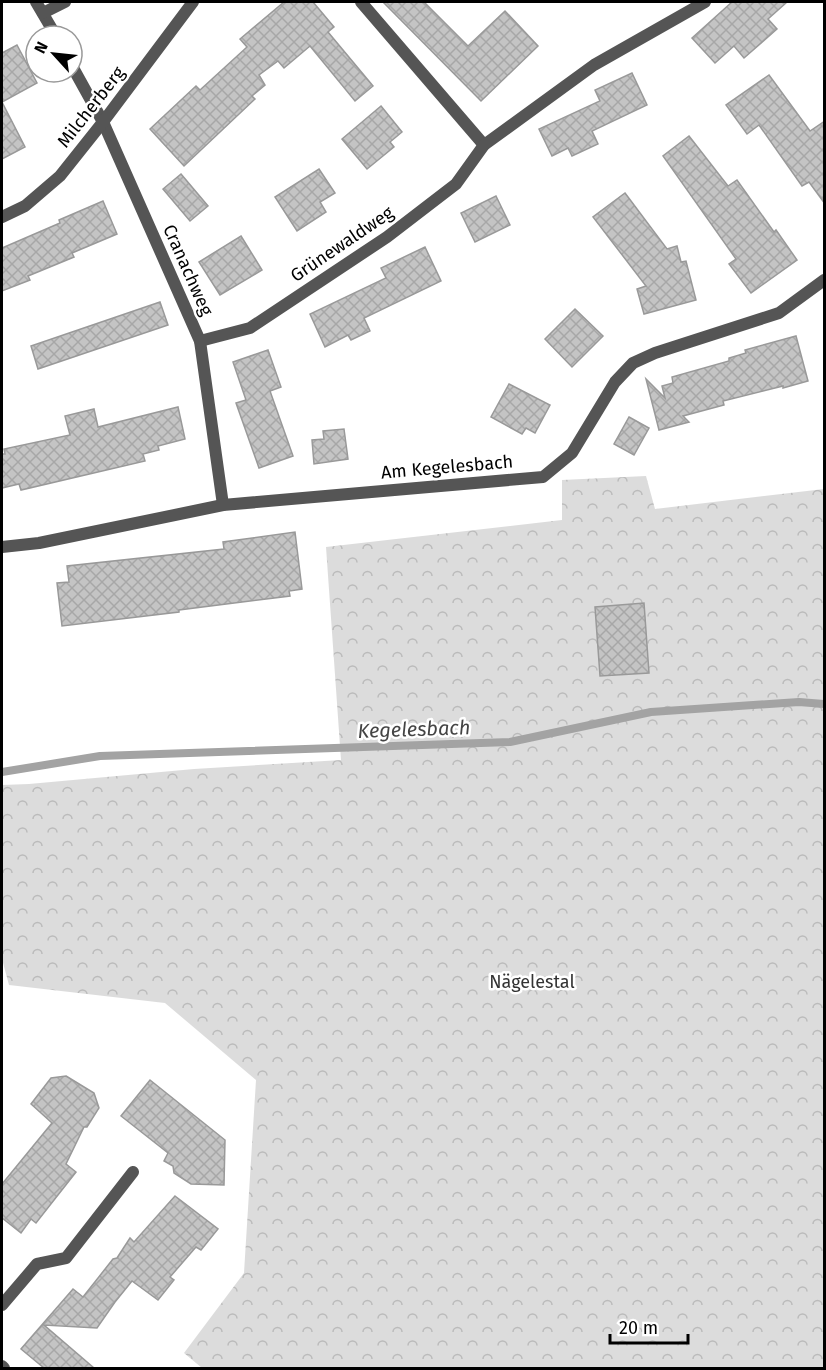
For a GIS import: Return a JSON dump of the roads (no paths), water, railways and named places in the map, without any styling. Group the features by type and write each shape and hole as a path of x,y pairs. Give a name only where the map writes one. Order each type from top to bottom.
{"street":[{"path":"36,2 49,24"},
{"path":"43,13 65,2"},
{"name":"Milcherberg","path":"2,217 25,206 60,176 193,2"},
{"path":"361,2 484,145"},
{"name":"Grünewaldweg","path":"200,341 250,328 387,237 456,184 484,145 594,65 705,2"},
{"name":"Cranachweg","path":"82,84 103,122 200,341 223,505"},
{"name":"Am Kegelesbach","path":"2,547 39,543 223,505 543,477 572,453 615,382 633,363 655,353 779,313 825,280"},
{"path":"2,1305 37,1264 66,1258 133,1172"}],"waterway":[{"name":"Kegelesbach","path":"2,772 100,756 510,742 651,712 799,702 824,704"}],"park label":[{"name":"Nägelestal","path":"532,982"}]}
